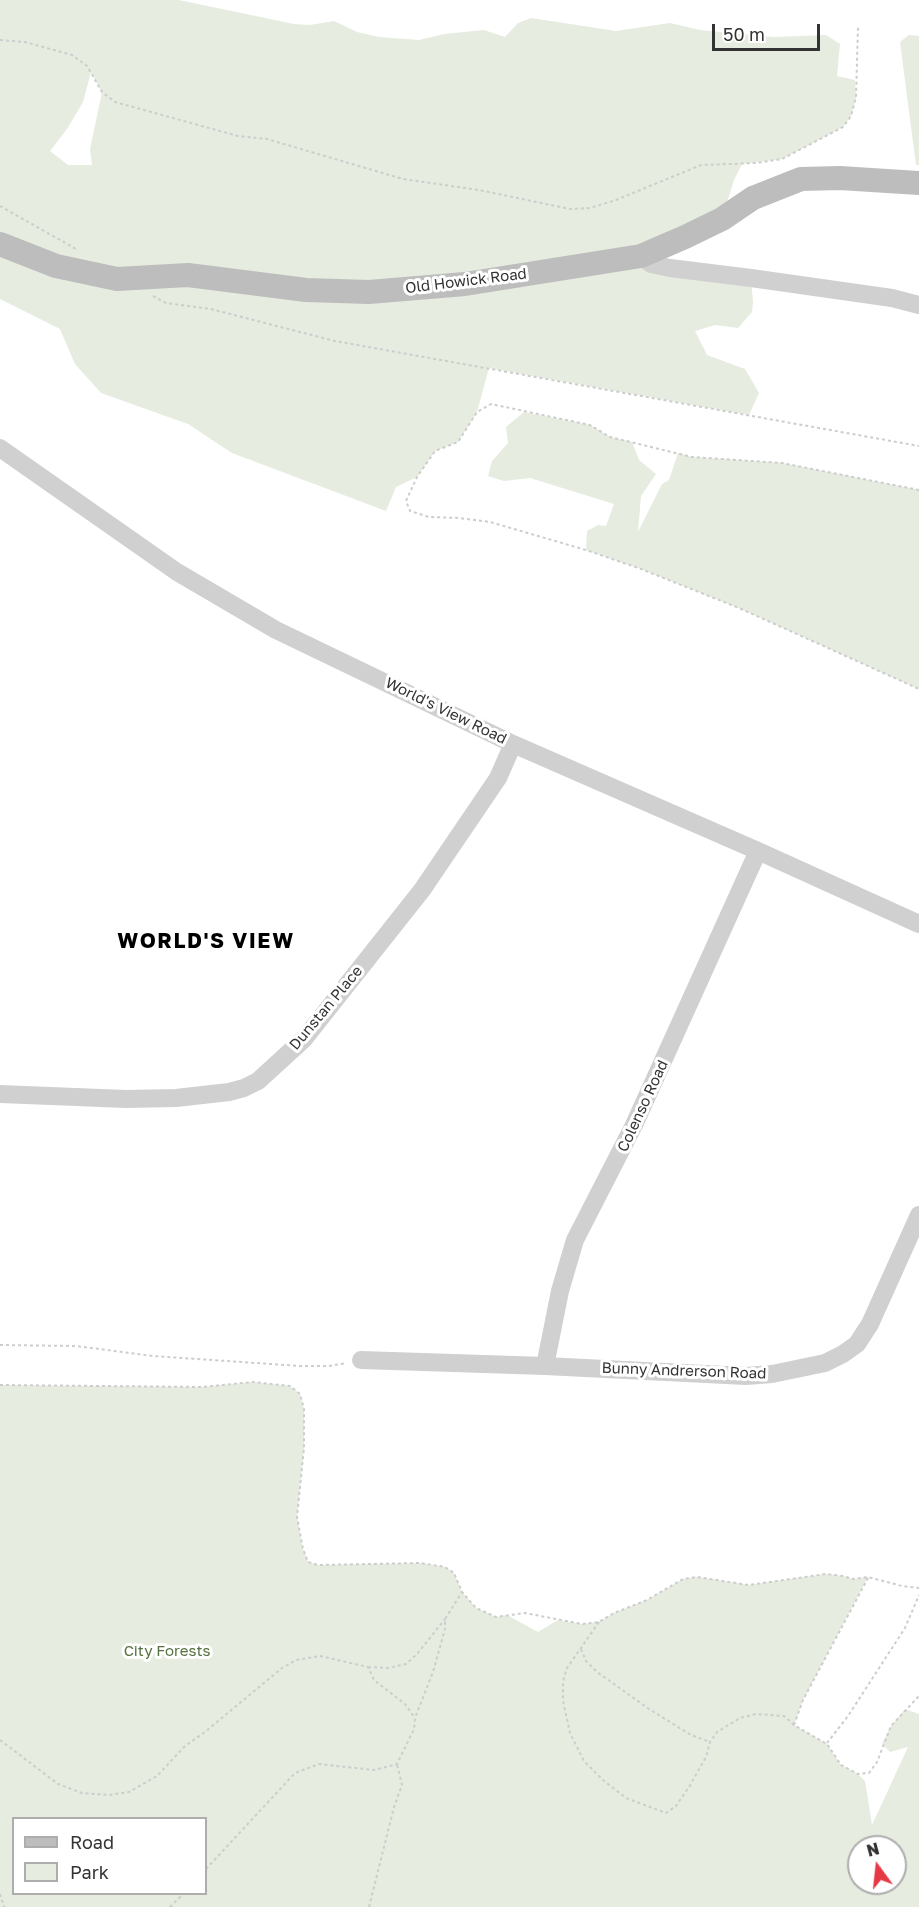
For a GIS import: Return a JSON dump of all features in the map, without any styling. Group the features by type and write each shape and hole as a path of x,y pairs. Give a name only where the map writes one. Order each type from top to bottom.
{"main road":[{"name":"Old Howick Road","path":"0,244 20,254 81,273 117,279 188,275 306,290 369,292 465,284 641,256 722,219 767,192 801,179 840,178 919,183"}],"street":[{"path":"641,256 651,264 670,268 848,291 919,305"},
{"name":"World's View Road","path":"0,448 177,572 276,630 513,744 759,851 919,924"},
{"name":"Dunstan Place","path":"0,1094 115,1099 176,1098 229,1092 258,1081 304,1039 422,890 498,778 513,744"},
{"name":"Colenso Road","path":"545,1366 562,1282 575,1240 634,1125 759,851"},
{"name":"Bunny Andrerson Road","path":"361,1360 746,1376 772,1374 825,1364 856,1344 870,1324 919,1215"}],"path":[{"path":"0,40 25,42 72,55 87,66 102,92 116,102 238,136 267,139 403,179 479,190 570,209 590,208 616,200 701,165 756,163 782,159 843,127 851,116 856,97 858,27"},
{"path":"0,206 63,243"},
{"path":"144,277 154,298 166,303 211,309 335,341 919,446"},
{"path":"919,490 782,463 692,457 610,437 590,425 491,404 477,412 458,442 435,452 417,477 406,501 410,511 429,517 490,522 641,569 739,608 919,689"},
{"path":"0,1345 76,1346 153,1356 300,1366 329,1366 361,1360"},
{"path":"0,1385 202,1387 253,1382 290,1386 300,1394 304,1409 304,1448 297,1517 308,1562 318,1565 421,1563 445,1567 454,1573 462,1592 476,1608 496,1617 525,1613 582,1624 599,1622 656,1595 683,1579 697,1577 749,1584 826,1574 853,1579 868,1577 919,1588"},
{"path":"794,1725 803,1700 868,1577"},
{"path":"0,1740 58,1784 82,1793 109,1796 129,1792 157,1776 185,1746 282,1668 296,1660 320,1656 368,1667 388,1668 406,1664 417,1654 445,1618 462,1592"},
{"path":"826,1744 848,1716 905,1628 919,1595"},
{"path":"369,1907 394,1807 402,1785 397,1764 410,1738 424,1697 441,1645 445,1618"},
{"path":"599,1622 567,1668 562,1681 563,1701 570,1733 584,1761 603,1780 626,1797 666,1812 676,1806 706,1757 710,1742 717,1732 740,1718 756,1714 784,1716 794,1725 826,1744 841,1765 858,1774 869,1773 877,1762 891,1726 919,1696"},
{"path":"581,1649 586,1661 606,1678 691,1735 710,1742"},
{"path":"368,1667 374,1680 405,1704 415,1718"},
{"path":"207,1868 296,1773 318,1764 374,1770 397,1764"},
{"path":"0,1894 4,1907"},
{"path":"170,1907 181,1895"}],"green space":[{"path":"0,0 179,0 294,24 310,25 334,21 357,32 379,37 419,40 444,34 484,30 505,37 518,23 531,18 616,31 670,23 700,30 774,37 826,35 840,44 837,76 855,80 856,97 851,116 843,127 782,159 742,164 734,180 722,219 641,256 751,278 752,312 738,328 715,325 695,331 707,355 745,369 759,393 749,415 489,368 477,412 458,442 435,451 417,477 396,487 386,511 232,453 188,424 101,393 75,364 60,329 0,299","holes":["91,72 102,92 90,149 92,165 68,165 50,151 67,129 83,102"]},
{"path":"909,35 919,36 919,165 916,165 900,42"},
{"path":"524,412 590,425 610,437 632,442 639,460 656,474 641,496 638,532 662,484 669,480 678,453 692,457 782,463 919,490 919,689 739,608 586,550 587,531 598,525 606,526 614,504 530,478 504,481 488,476 492,461 508,443 506,427"},
{"name":"City Forests","path":"253,1382 290,1386 300,1394 304,1409 304,1448 297,1517 308,1562 318,1565 421,1563 445,1567 454,1573 462,1592 476,1608 496,1617 507,1615 538,1632 558,1620 582,1624 599,1622 614,1613 647,1600 683,1579 697,1577 749,1585 826,1574 853,1579 868,1577 803,1700 794,1725 827,1744 841,1765 858,1774 865,1781 872,1825 908,1747 890,1752 882,1744 891,1726 905,1709 919,1714 919,1907 0,1907 0,1385 202,1387"}],"district":[{"name":"WORLD'S VIEW","path":"206,941"}]}
